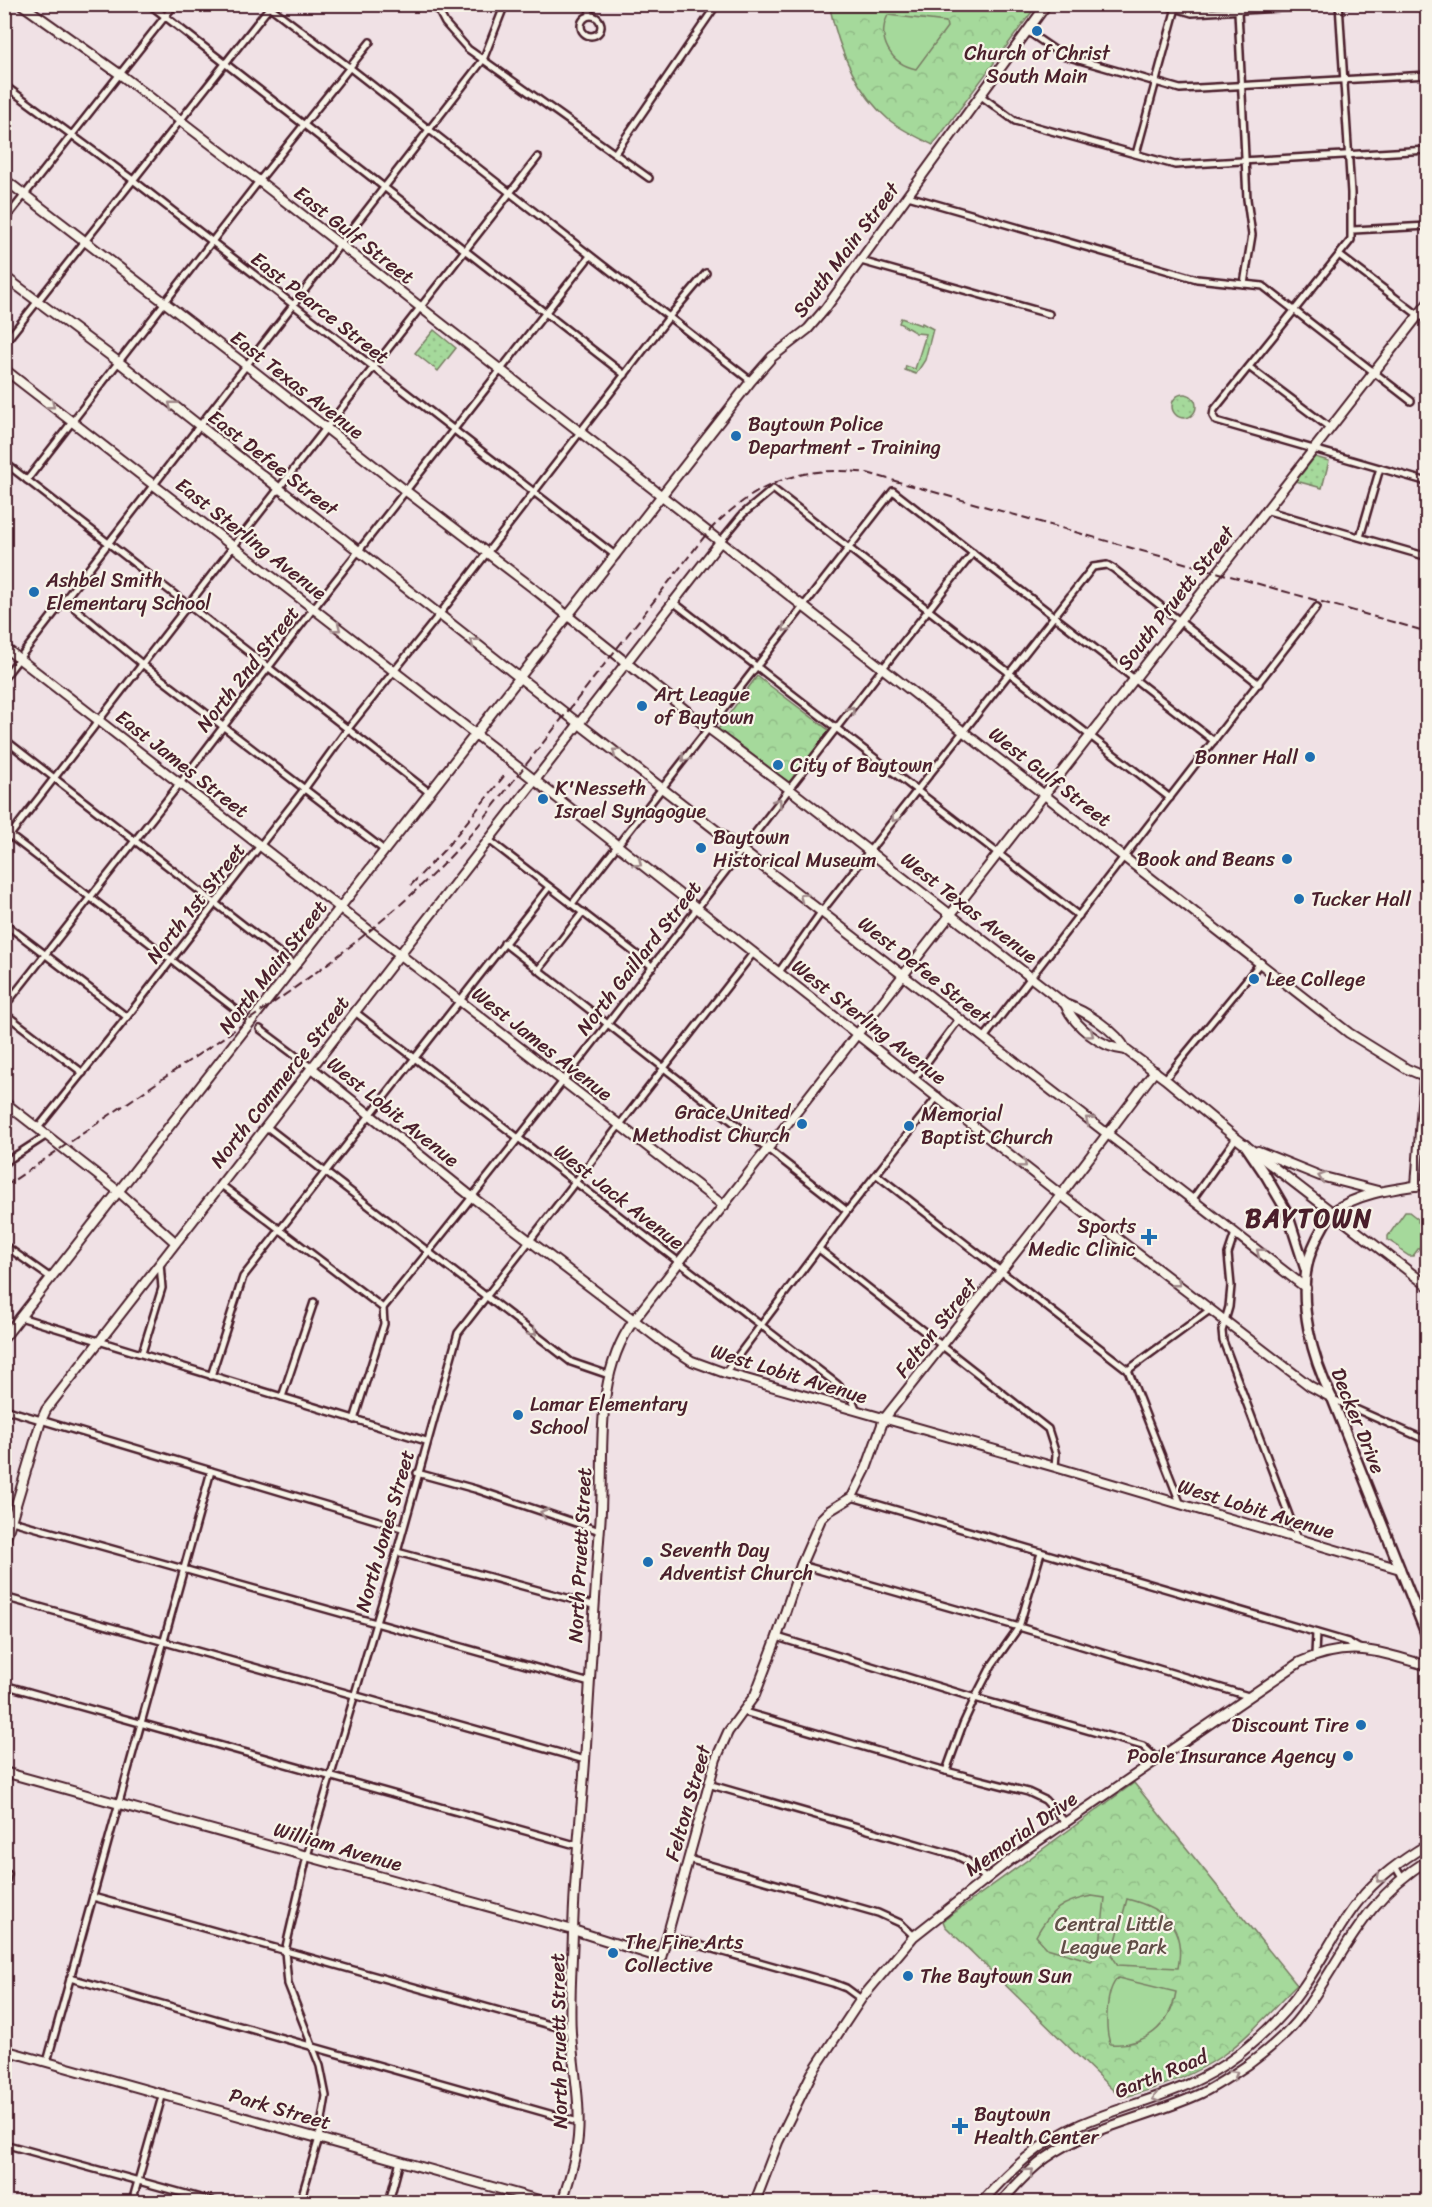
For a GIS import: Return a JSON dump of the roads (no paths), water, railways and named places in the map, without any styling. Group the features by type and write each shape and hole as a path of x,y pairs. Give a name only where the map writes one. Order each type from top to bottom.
{"main road":[{"path":"1245,1145 1287,1212 1306,1272"},
{"name":"Decker Drive","path":"1332,1212 1322,1227 1306,1272 1308,1332 1321,1377 1332,1398 1428,1639"}],"street":[{"name":"East Gulf Street","path":"21,4 121,75 259,181 662,497"},
{"path":"149,4 625,375"},
{"path":"4,221 121,75 174,4"},
{"path":"435,4 456,37 483,60 649,178"},
{"path":"4,678 66,601 198,426 483,60 505,4"},
{"path":"589,4 590,15"},
{"path":"615,153 717,4"},
{"name":"South Main Street","path":"568,617 772,357 808,329 825,309 1047,4"},
{"path":"1161,4 1192,12 1348,4"},
{"path":"1339,5 1353,230 1351,240 1214,410 1213,416 1216,421 1428,482"},
{"path":"4,344 181,122 269,6 752,381"},
{"path":"1136,154 1176,7"},
{"path":"1238,11 1245,162 1252,235 1244,284"},
{"path":"1027,31 1062,56 1180,89 1428,75"},
{"path":"27,480 370,42"},
{"name":"East Pearce Street","path":"4,85 133,180 616,556"},
{"path":"981,96 1015,121 1175,165 1428,150"},
{"path":"4,843 538,157"},
{"name":"East Texas Avenue","path":"4,180 246,365 568,617"},
{"path":"908,196 1197,279 1263,286 1411,401"},
{"path":"1353,230 1428,226"},
{"path":"1339,255 1418,315 1428,320"},
{"name":"North 2nd Street","path":"4,1007 181,782 358,550 590,256"},
{"path":"861,261 1049,314"},
{"name":"North 1st Street","path":"38,1128 305,788 347,730 440,615 669,317 706,273"},
{"name":"East Defee Street","path":"4,276 120,363 520,678"},
{"name":"South Pruett Street","path":"950,913 1045,795 1089,735 1428,303"},
{"path":"1249,367 1330,428"},
{"name":"East Sterling Avenue","path":"4,369 476,736"},
{"path":"4,462 430,793"},
{"path":"1360,537 1380,468"},
{"path":"720,542 743,514 774,489 1170,798"},
{"path":"572,904 893,491 1214,741"},
{"name":"West Gulf Street","path":"662,497 1261,962 1349,1033 1407,1069 1424,1076"},
{"path":"1265,510 1428,557"},
{"name":"North Commerce Street","path":"4,1545 46,1410 720,542"},
{"name":"North Gaillard Street","path":"383,1308 653,967 788,788 837,729 973,553"},
{"path":"779,972 822,911 1093,567 1107,565 1114,569 1259,684"},
{"path":"66,601 142,664 384,850"},
{"path":"672,602 1079,916"},
{"path":"984,1038 1317,607"},
{"name":"West Texas Avenue","path":"568,617 1065,1004 1078,1008 1099,1023 1122,1044 1125,1050 1155,1071 1236,1138 1428,1286"},
{"name":"North Main Street","path":"4,1338 568,617"},
{"name":"East James Street","path":"4,647 181,782 339,908"},
{"name":"West Defee Street","path":"520,678 1306,1288"},
{"name":"West Sterling Avenue","path":"476,736 938,1096 1061,1195 1310,1386 1428,1441"},
{"path":"4,739 296,966"},
{"path":"4,831 243,1015"},
{"path":"489,840 653,967"},
{"path":"212,1376 243,1277 549,886"},
{"name":"West James Avenue","path":"339,908 724,1206"},
{"path":"538,970 583,912"},
{"name":"North Pruett Street","path":"562,2202 578,2138 571,2031 573,1930 593,1605 600,1531 604,1400 609,1375 621,1343 634,1320 856,1034 904,976 950,913"},
{"path":"4,923 127,1017"},
{"path":"504,943 847,1211"},
{"name":"North Jones Street","path":"300,2202 319,2138 326,2096 320,2066 288,1984 285,1951 307,1856 353,1694 397,1552 417,1473 458,1334 754,952"},
{"path":"1165,1079 1261,962"},
{"name":"West Texas Avenue","path":"1065,1004 1070,1016 1081,1028 1116,1049 1125,1050"},
{"name":"West Jack Avenue","path":"355,1012 837,1384 852,1399 858,1412"},
{"path":"4,1013 83,1073"},
{"path":"915,1078 959,1019"},
{"name":"West Lobit Avenue","path":"260,1029 472,1197 675,1351 692,1361 725,1373 1400,1569"},
{"path":"1416,1186 1424,1076 1428,1063"},
{"name":"Felton Street","path":"661,1958 708,1784 722,1743 755,1695 801,1565 821,1519 829,1511 852,1497 866,1469 884,1419 943,1347 1155,1071"},
{"path":"725,1373 760,1324 938,1096"},
{"path":"4,1102 118,1191 176,1242"},
{"path":"267,1127 571,1362 609,1375"},
{"path":"4,1163 47,1135"},
{"path":"1191,1201 1236,1138"},
{"path":"1245,1145 1320,1176 1378,1191"},
{"path":"877,1175 1128,1370 1181,1505"},
{"path":"220,1184 383,1308 384,1324 354,1420"},
{"path":"1332,1212 1378,1191 1428,1184"},
{"path":"1235,1233 1228,1254 1231,1286 1226,1321 1222,1331 1223,1341 1298,1540"},
{"path":"4,1245 51,1278"},
{"path":"819,1249 1048,1429 1056,1454 1055,1467"},
{"path":"142,1353 162,1288 160,1263"},
{"path":"282,1397 314,1302"},
{"path":"1128,1370 1211,1310"},
{"path":"20,1317 426,1441"},
{"path":"4,1409 402,1528"},
{"path":"48,2062 211,1471"},
{"path":"417,1473 475,1489 600,1531"},
{"path":"852,1497 1348,1642 1360,1649"},
{"path":"12,1521 590,1683"},
{"path":"397,1552 593,1605"},
{"path":"946,1771 960,1730 975,1698 992,1665 1019,1627 1041,1552"},
{"path":"801,1565 1019,1627 1248,1696"},
{"path":"4,1597 585,1760"},
{"path":"1315,1655 1316,1633"},
{"path":"777,1637 975,1698 1143,1746 1157,1759"},
{"name":"Memorial Drive","path":"754,2202 778,2142 812,2073 861,1999 914,1936 985,1878 1300,1662 1335,1650 1360,1649 1390,1654 1428,1666"},
{"path":"4,1685 579,1846"},
{"path":"744,1712 1035,1795 1045,1800 1066,1823"},
{"name":"William Avenue","path":"4,1772 573,1930 661,1958"},
{"path":"708,1784 956,1855 967,1861 985,1878"},
{"name":"Garth Road","path":"982,2202 1002,2179 1036,2149 1080,2124 1180,2089 1219,2069 1258,2038 1290,2006 1305,1986 1359,1900 1395,1866 1428,1844"},
{"path":"688,1859 878,1913 900,1923 914,1936"},
{"name":"Garth Road","path":"1000,2202 1047,2158 1105,2128 1184,2100 1214,2086 1267,2050 1294,2023 1361,1923 1386,1892 1428,1860"},
{"path":"1395,1866 1402,1878"},
{"path":"4,1888 6,1873"},
{"path":"93,1897 571,2031"},
{"path":"1349,1914 1361,1923"},
{"path":"667,1936 833,1983 861,1999"},
{"path":"70,1978 578,2122"},
{"path":"1305,1986 1316,1992"},
{"path":"1258,2038 1267,2050"},
{"path":"4,2073 7,2050"},
{"name":"Park Street","path":"7,2050 546,2202"},
{"path":"1180,2089 1184,2100"},
{"path":"132,2202 163,2093"},
{"path":"4,2144 215,2202"},
{"path":"1036,2149 1047,2158"},
{"path":"389,2202 400,2161"}],"railway":[{"path":"4,1187 281,998 350,946 417,890 478,826 708,532 743,501 780,481 820,472 867,473 1428,632"},
{"path":"411,885 445,849 504,776"}],"place":[{"name":"Church of Christ South Main","path":"1037,31"},
{"name":"Baytown Police Department - Training","path":"736,436"},
{"name":"Ashbel Smith Elementary School","path":"34,592"},
{"name":"Art League of Baytown","path":"642,706"},
{"name":"Bonner Hall","path":"1310,757"},
{"name":"City of Baytown","path":"778,765"},
{"name":"K'Nesseth Israel Synagogue","path":"543,799"},
{"name":"Baytown Historical Museum","path":"701,848"},
{"name":"Book and Beans","path":"1287,859"},
{"name":"Tucker Hall","path":"1299,899"},
{"name":"Lee College","path":"1254,979"},
{"name":"Grace United Methodist Church","path":"802,1124"},
{"name":"Memorial Baptist Church","path":"909,1126"},
{"name":"Sports Medic Clinic","path":"1149,1237"},
{"name":"Lamar Elementary School","path":"518,1415"},
{"name":"Seventh Day Adventist Church","path":"648,1562"},
{"name":"Discount Tire","path":"1361,1725"},
{"name":"Poole Insurance Agency","path":"1348,1756"},
{"name":"The Fine Arts Collective","path":"613,1953"},
{"name":"The Baytown Sun","path":"908,1976"},
{"name":"Baytown Health Center","path":"960,2126"}],"district":[{"name":"BAYTOWN","path":"1309,1218"}],"park label":[{"name":"Central Little League Park","path":"1114,1936"}]}
